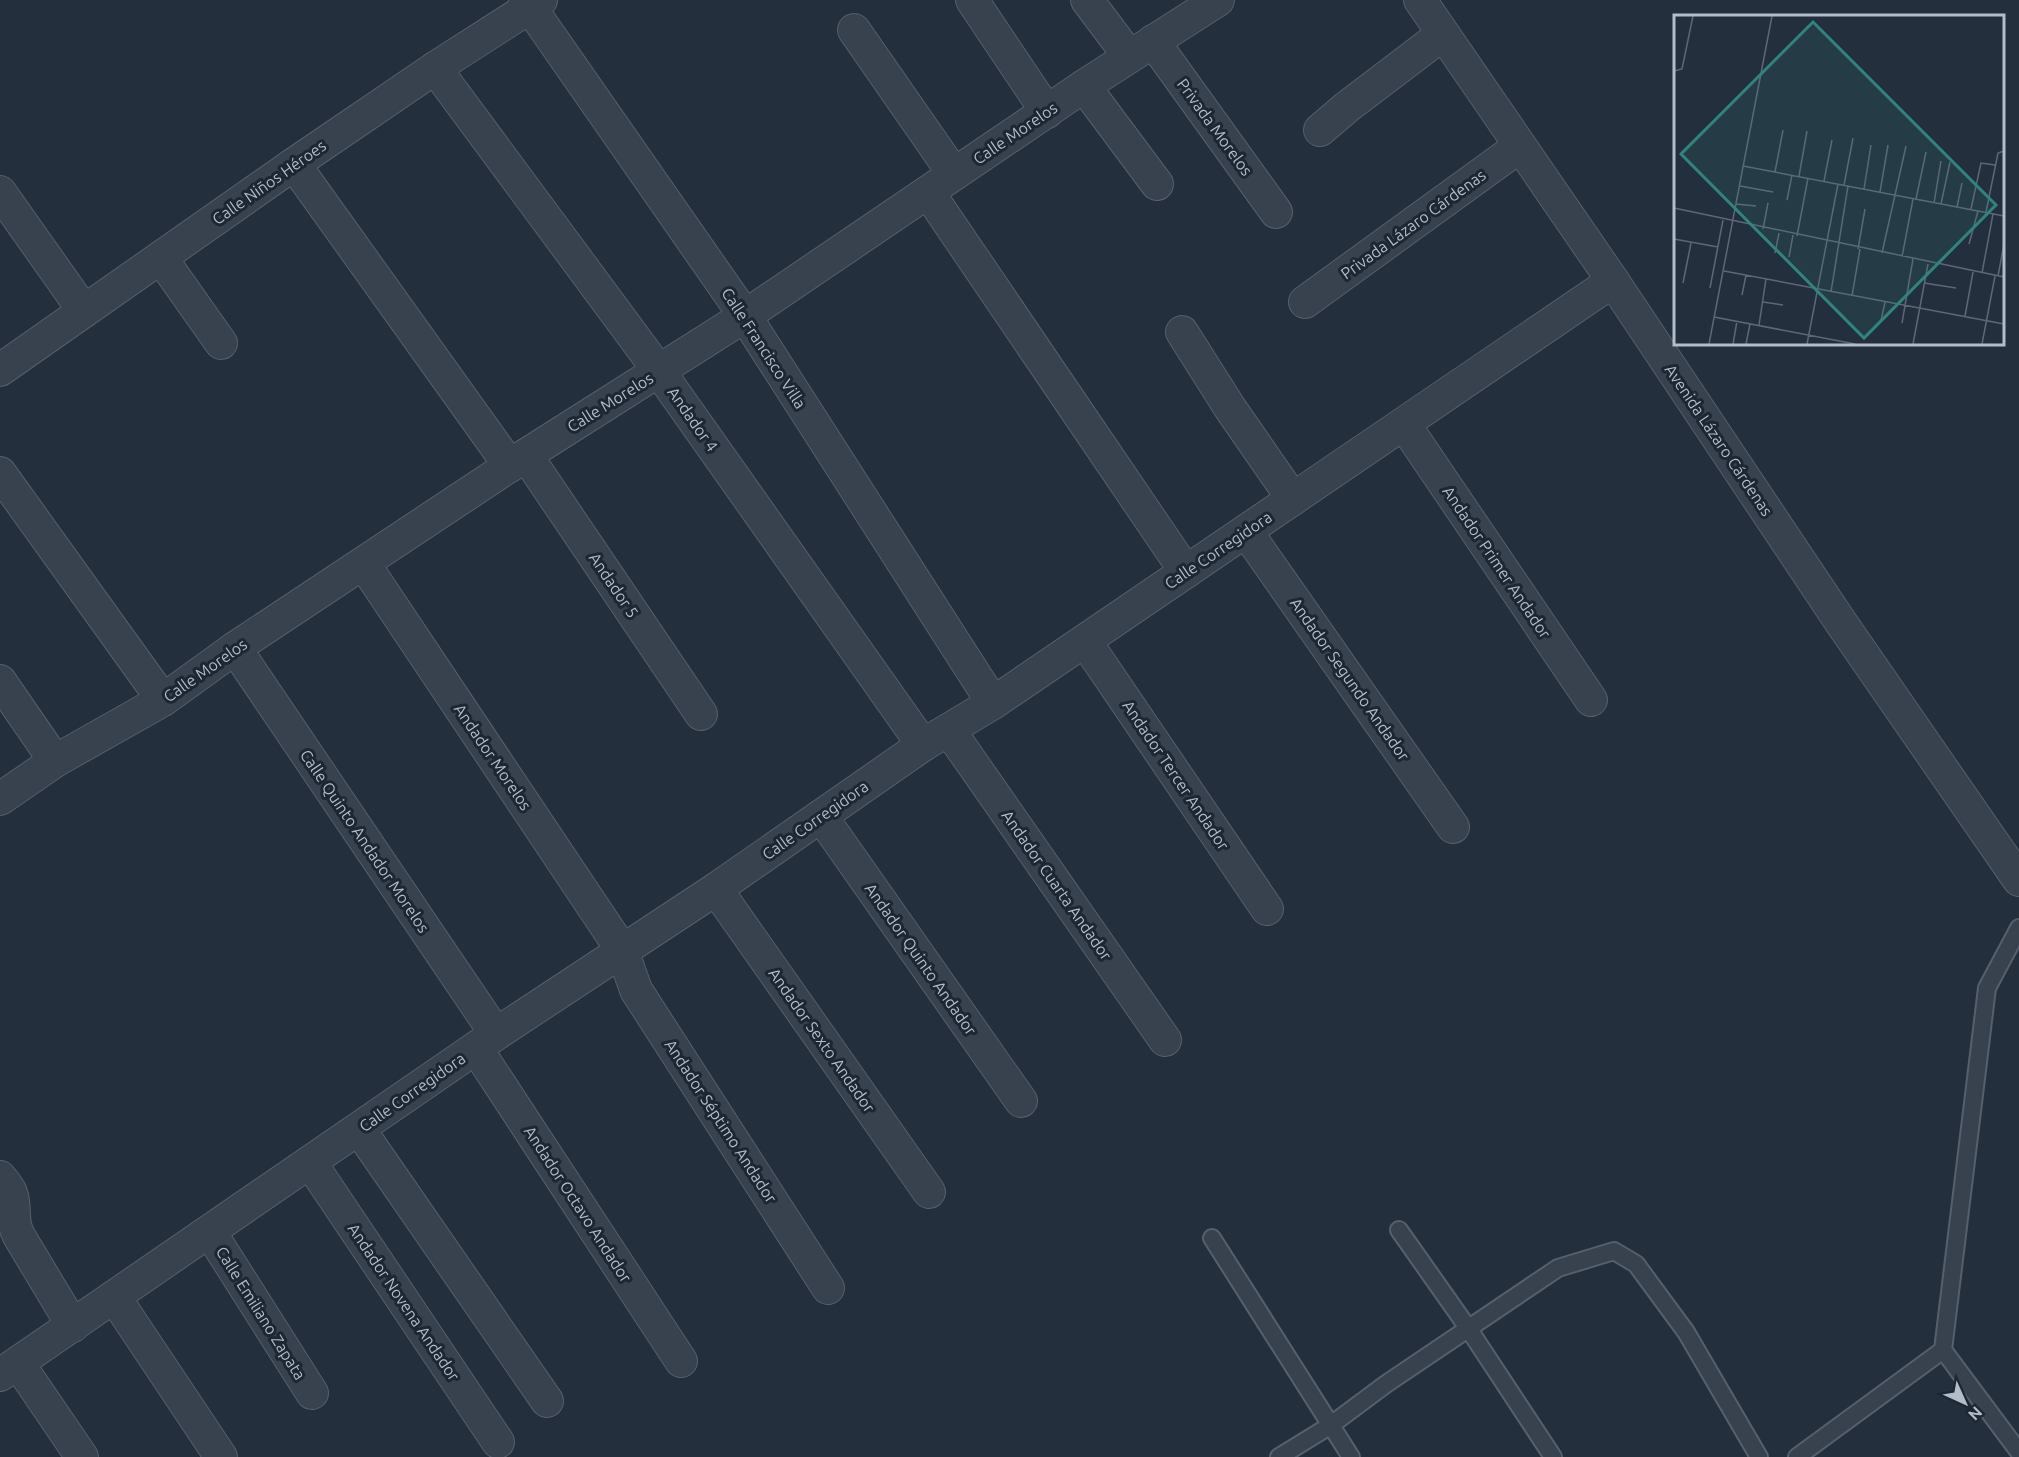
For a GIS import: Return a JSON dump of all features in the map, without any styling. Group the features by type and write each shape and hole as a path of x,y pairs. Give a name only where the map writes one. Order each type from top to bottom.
{"street":[{"path":"972,0 1047,112"},
{"name":"Privada Morelos","path":"1087,0 1141,48 1276,212"},
{"name":"Calle Morelos","path":"0,800 55,761 163,700 235,648 518,461 745,316 1084,86 1218,0"},
{"name":"Avenida Lázaro Cárdenas","path":"1420,0 1613,281 1842,624 2019,880"},
{"name":"Calle Niños Héroes","path":"0,370 294,164 532,2"},
{"name":"Calle Francisco Villa","path":"532,2 745,316 993,703"},
{"path":"854,30 954,174"},
{"path":"1320,130 1443,34"},
{"name":"Andador 4","path":"435,68 659,370 923,745"},
{"path":"1084,86 1157,184"},
{"name":"Privada Lázaro Cárdenas","path":"1305,302 1520,146"},
{"name":"Andador 5","path":"294,164 518,461 701,714"},
{"path":"0,192 84,311"},
{"path":"928,192 1186,572"},
{"path":"161,258 221,343"},
{"name":"Calle Corregidora","path":"82,1457 9,1369 486,1041 716,889 923,745 993,703 1613,281"},
{"path":"1182,332 1230,408 1293,499"},
{"name":"Andador Primer Andador","path":"1404,423 1591,700"},
{"path":"0,474 163,700"},
{"name":"Andador Segundo Andador","path":"1246,531 1453,826"},
{"name":"Andador Morelos","path":"364,564 622,950"},
{"name":"Andador Tercer Andador","path":"1084,641 1267,909"},
{"name":"Calle Quinto Andador Morelos","path":"235,648 486,1041"},
{"path":"0,681 55,761"},
{"name":"Andador Cuarta Andador","path":"949,730 1166,1040"},
{"name":"Andador Quinto Andador","path":"821,816 1021,1101"},
{"name":"Andador Sexto Andador","path":"716,889 929,1192"},
{"name":"Andador Séptimo Andador","path":"622,950 636,990 828,1288"},
{"name":"Andador Octavo Andador","path":"486,1041 681,1361"},
{"path":"359,1129 547,1401"},
{"name":"Andador Novena Andador","path":"310,1162 498,1442"},
{"path":"0,1177 11,1192 15,1210 13,1224 73,1326"},
{"name":"Calle Emiliano Zapata","path":"210,1232 312,1393"},
{"path":"115,1298 221,1457"}],"lane":[{"path":"2019,928 1988,987 1943,1350 2019,1452"},
{"path":"1399,1230 1468,1328 1552,1457"},
{"path":"1212,1238 1351,1457"},
{"path":"1279,1457 1331,1425 1386,1384 1558,1268 1614,1251 1636,1264 1686,1332 1759,1457"},
{"path":"1797,1457 1943,1350"}]}
